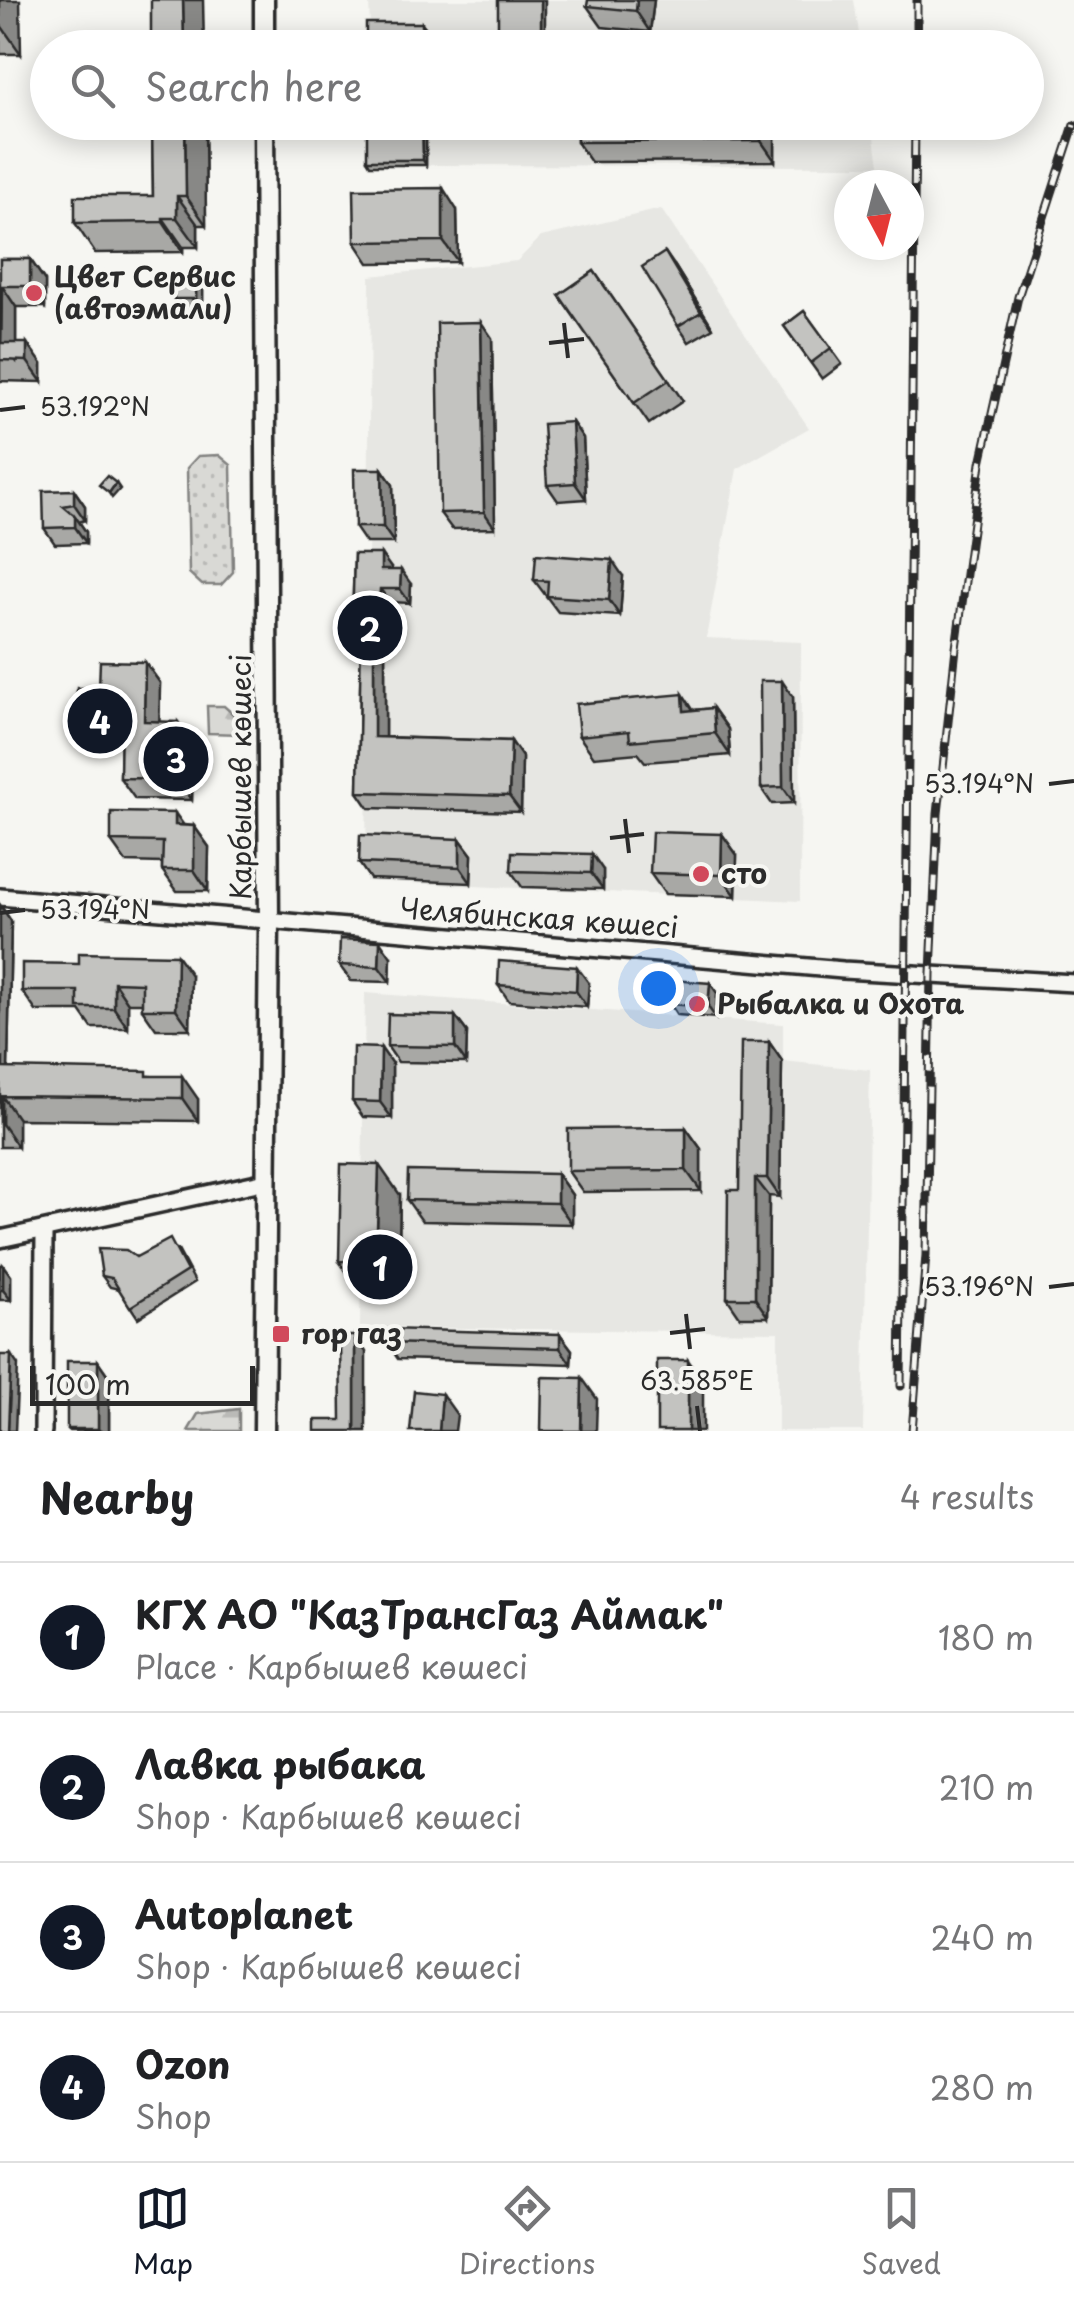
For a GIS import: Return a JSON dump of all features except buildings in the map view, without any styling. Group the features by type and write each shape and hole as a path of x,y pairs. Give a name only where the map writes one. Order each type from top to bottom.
{"main road":[{"path":"264,0 264,30"},
{"name":"Карбышев көшесі","path":"264,140 269,923 264,1431"}],"street":[{"name":"Челябинская көшесі","path":"0,897 843,970 1074,983"},
{"path":"0,1238 266,1181"},
{"path":"43,1431 44,1230"}],"shaded area":[{"path":"369,0 854,0 858,30 425,30 370,28"},
{"path":"426,140 874,140 878,166 426,165"},
{"path":"661,209 809,428 737,469 706,638 801,642 800,901 366,881 370,276 517,261 541,237"},
{"path":"365,993 783,1024 783,1061 870,1070 863,1431 778,1431 778,1332 360,1327"}],"green space":[{"path":"219,455 231,465 233,572 221,585 202,585 189,573 187,468 198,456"},
{"path":"207,706 224,706 242,722 242,734 208,733"},
{"path":"239,1409 239,1431 188,1431 198,1414"}],"railway":[{"path":"917,0 917,30"},
{"path":"912,1431 926,1255 938,814 956,648 981,463 1018,297 1074,125"},
{"path":"901,1386 915,140"}],"place":[{"name":"Цвет Сервис (автоэмали)","path":"34,293"},
{"name":"Лавка рыбака","path":"370,628"},
{"name":"Ozon","path":"100,721"},
{"name":"Autoplanet","path":"176,759"},
{"name":"сто","path":"701,874"},
{"name":"Рыбалка и Охота","path":"697,1004"},
{"name":"КГХ АО \"КазТрансГаз Аймак\"","path":"380,1267"},
{"name":"гор газ","path":"281,1334"}]}
